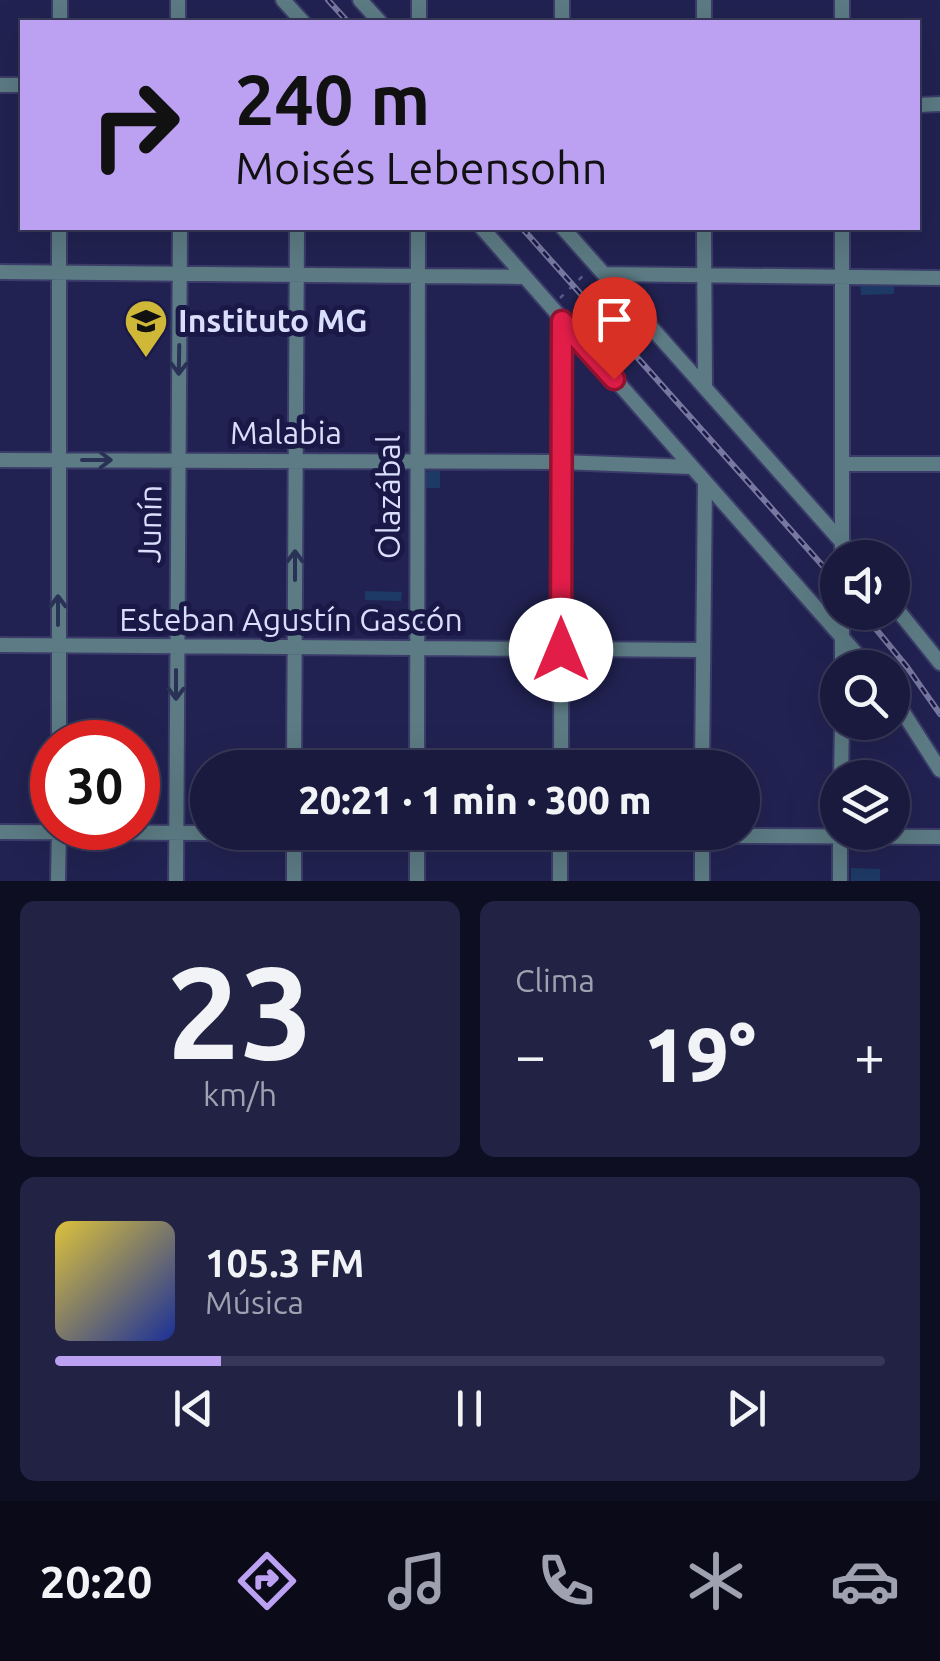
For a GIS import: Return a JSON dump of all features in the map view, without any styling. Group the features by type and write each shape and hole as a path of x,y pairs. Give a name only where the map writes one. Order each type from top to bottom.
{"street":[{"path":"283,0 300,20"},
{"path":"360,0 378,20"},
{"path":"58,230 58,720"},
{"name":"Junín","path":"176,881 180,230"},
{"path":"294,750 297,230"},
{"name":"Olazábal","path":"417,750 418,230"},
{"path":"484,230 854,650"},
{"path":"565,230 841,540"},
{"path":"704,230 705,386"},
{"path":"842,230 842,540"},
{"path":"600,270 940,278"},
{"path":"0,272 524,277"},
{"path":"561,750 562,321"},
{"name":"Malabia","path":"0,460 691,466"},
{"path":"842,464 940,464"},
{"path":"702,750 705,482"},
{"path":"910,624 938,656"},
{"path":"843,630 843,650"},
{"name":"Esteban Agustín Gascón","path":"0,646 702,650"},
{"path":"910,723 940,770"},
{"path":"0,832 30,831"},
{"path":"160,833 190,833"},
{"path":"760,834 820,834"},
{"path":"910,836 940,837"},
{"path":"58,881 59,850"},
{"path":"294,850 294,881"},
{"path":"417,850 417,881"},
{"path":"560,850 560,881"},
{"path":"702,850 702,881"},
{"path":"840,850 840,881"}],"path":[{"path":"550,307 600,270"}],"building":[{"path":"894,282 894,294 861,295 860,283"},
{"path":"440,471 440,488 424,488 424,474"},
{"path":"365,591 402,592 401,601 365,600"},
{"path":"851,868 880,869 880,881 851,881"}],"railway":[{"path":"328,0 346,20"},
{"path":"524,230 820,563"},
{"path":"877,630 940,714"}],"place":[{"name":"Instituto MG","path":"146,359"}],"route":[{"path":"561,650 562,321 614,379"}]}
